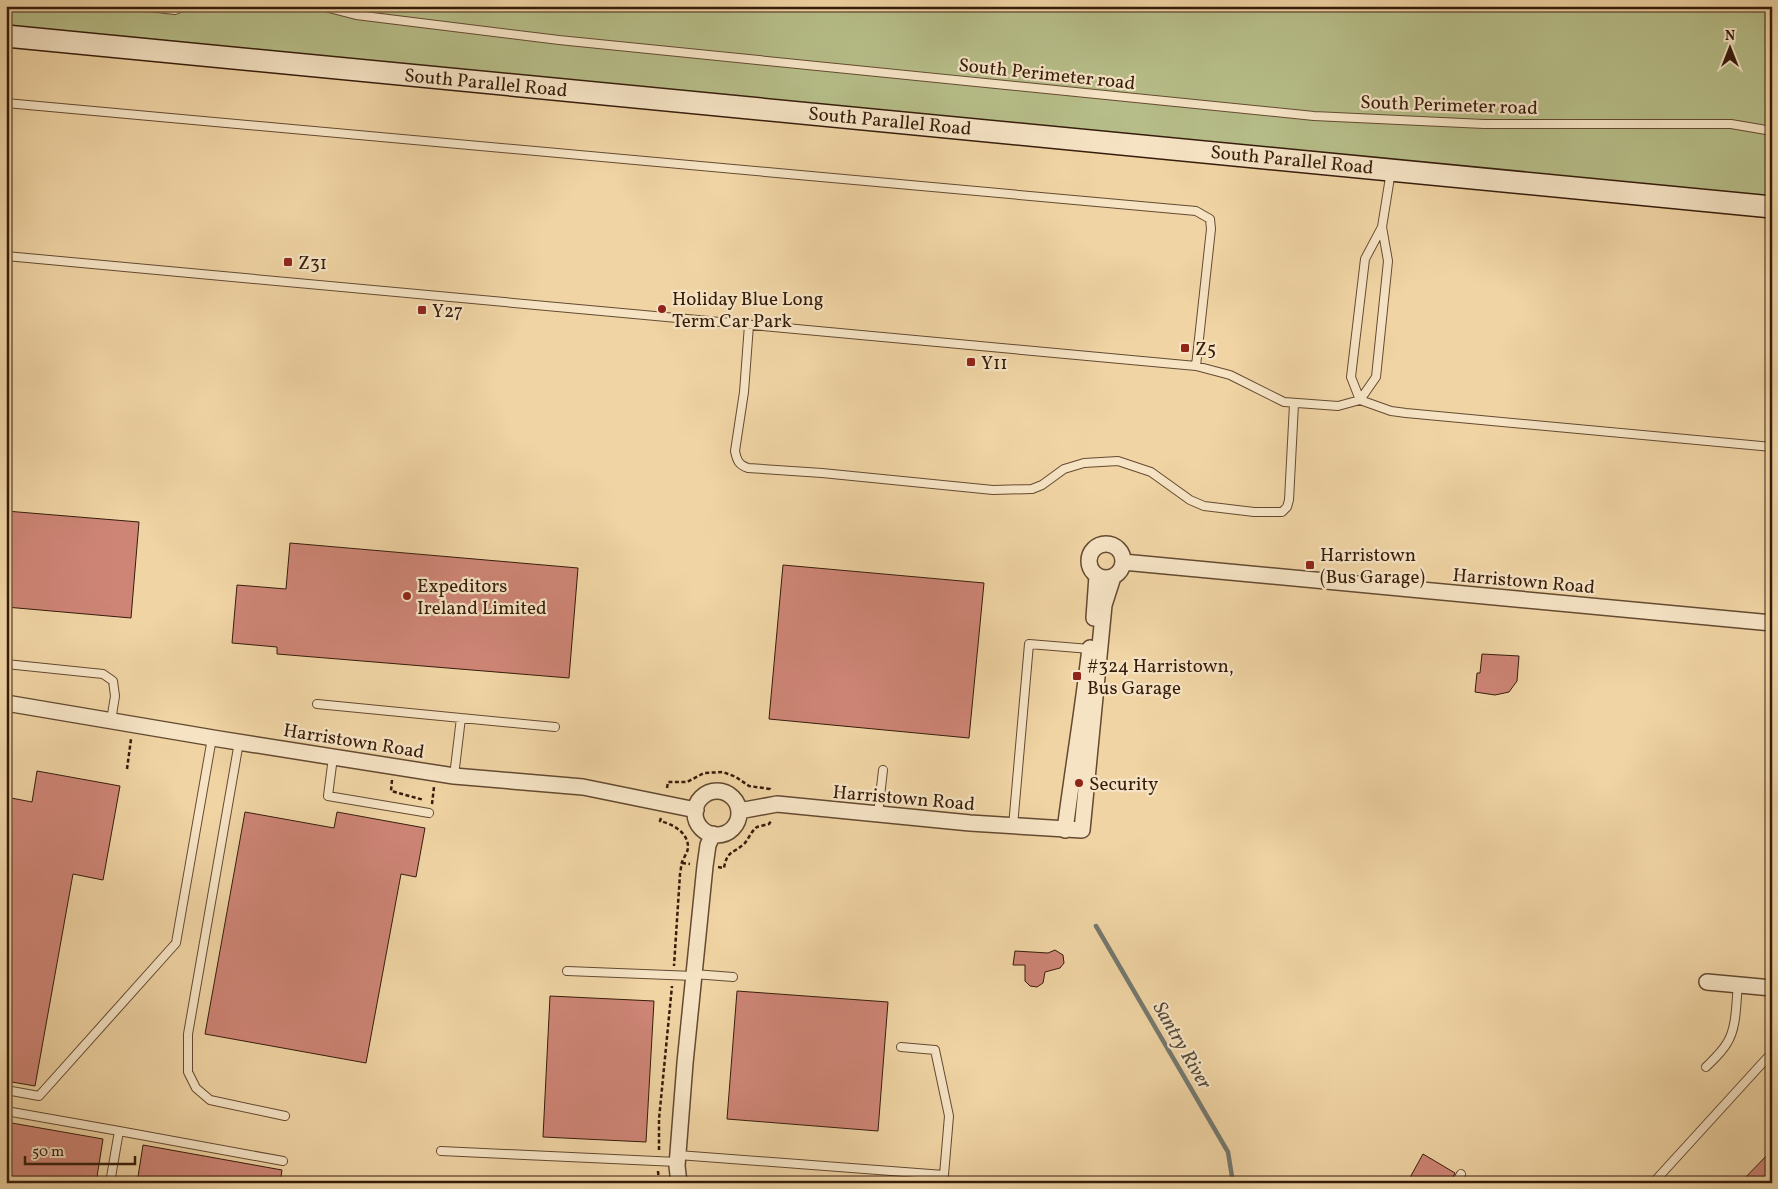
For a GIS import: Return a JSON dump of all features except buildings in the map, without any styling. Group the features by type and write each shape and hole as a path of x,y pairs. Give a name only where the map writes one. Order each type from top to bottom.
{"main road":[{"name":"South Parallel Road","path":"6,36 1392,168 1772,207"}],"street":[{"path":"1113,577 1097,576 1090,568 1089,559 1091,553 1099,545 1110,544 1120,551 1123,562"},
{"name":"Harristown Road","path":"740,811 777,804 1013,826 1082,830 1104,605 1113,577 1120,570 1123,562 1772,623"},
{"path":"1064,830 1083,710 1097,576"},
{"name":"Harristown Road","path":"6,704 454,776 583,787 696,810"},
{"path":"716,791 732,797 740,811 739,818 732,829 721,835 706,832 700,827 696,820 696,810 702,797 716,791"},
{"path":"679,1183 678,1158 694,975 705,866 708,846 713,834"},
{"path":"1707,982 1772,988"}],"lane":[{"path":"140,6 176,8 184,6"},
{"name":"South Perimeter road","path":"321,6 356,15 559,40 1314,116 1484,124 1731,124 1772,131"},
{"path":"6,104 1196,211 1210,219 1211,229 1196,366"},
{"path":"1360,400 1351,377 1365,258 1382,227 1392,168"},
{"path":"1360,400 1376,377 1388,261 1382,227"},
{"path":"6,256 1196,366 1230,375 1284,402 1294,404 1338,406 1360,400 1391,411 1772,447"},
{"path":"749,325 744,392 735,451 736,460 748,468 1013,491 1032,489 1042,485 1064,469 1084,464 1118,462 1151,472 1190,500 1204,506 1254,512 1282,512 1287,507 1289,500 1294,404"},
{"path":"1013,826 1029,644 1090,649"},
{"path":"6,664 104,674 113,681 115,696 111,721"},
{"path":"317,704 555,727"},
{"path":"454,776 461,718"},
{"path":"6,1090 39,1096 176,943 212,738"},
{"path":"238,742 188,1034 188,1072 196,1088 210,1100 285,1116"},
{"path":"332,757 328,796 429,813"},
{"path":"878,814 883,770"},
{"path":"567,971 732,977"},
{"path":"1706,1067 1730,1039 1738,984"},
{"path":"441,1151 678,1158 944,1175 949,1116 936,1050 901,1047"},
{"path":"1653,1183 1767,1058 1772,1058"},
{"path":"6,1111 283,1161"},
{"path":"110,1183 119,1131"},
{"path":"1456,1183 1461,1174"}],"path":[{"path":"126,770 134,725"},
{"path":"394,767 391,791 432,800"},
{"path":"666,790 668,782 687,782 704,773 714,772 731,774 749,786 770,789 770,792"},
{"path":"661,814 660,821 672,824 687,841 687,852 680,874 674,968"},
{"path":"717,867 724,868 726,860 732,851 744,844 758,826 769,824 771,817"},
{"path":"682,863 692,864"},
{"path":"658,1150 659,1119 673,981"},
{"path":"658,1169 659,1183"}],"green space":[{"path":"6,6 1772,6 1772,199 6,26"}],"waterway":[{"name":"Santry River","path":"1096,926 1228,1152 1233,1183"}],"place":[{"name":"Z31","path":"288,262"},
{"name":"Holiday Blue Long Term Car Park","path":"662,309"},
{"name":"Y27","path":"422,310"},
{"name":"Z5","path":"1185,348"},
{"name":"Y11","path":"971,362"},
{"name":"Harristown (Bus Garage)","path":"1310,565"},
{"name":"Expeditors Ireland Limited","path":"407,596"},
{"name":"#324 Harristown, Bus Garage","path":"1077,676"},
{"name":"Security","path":"1079,783"}]}
